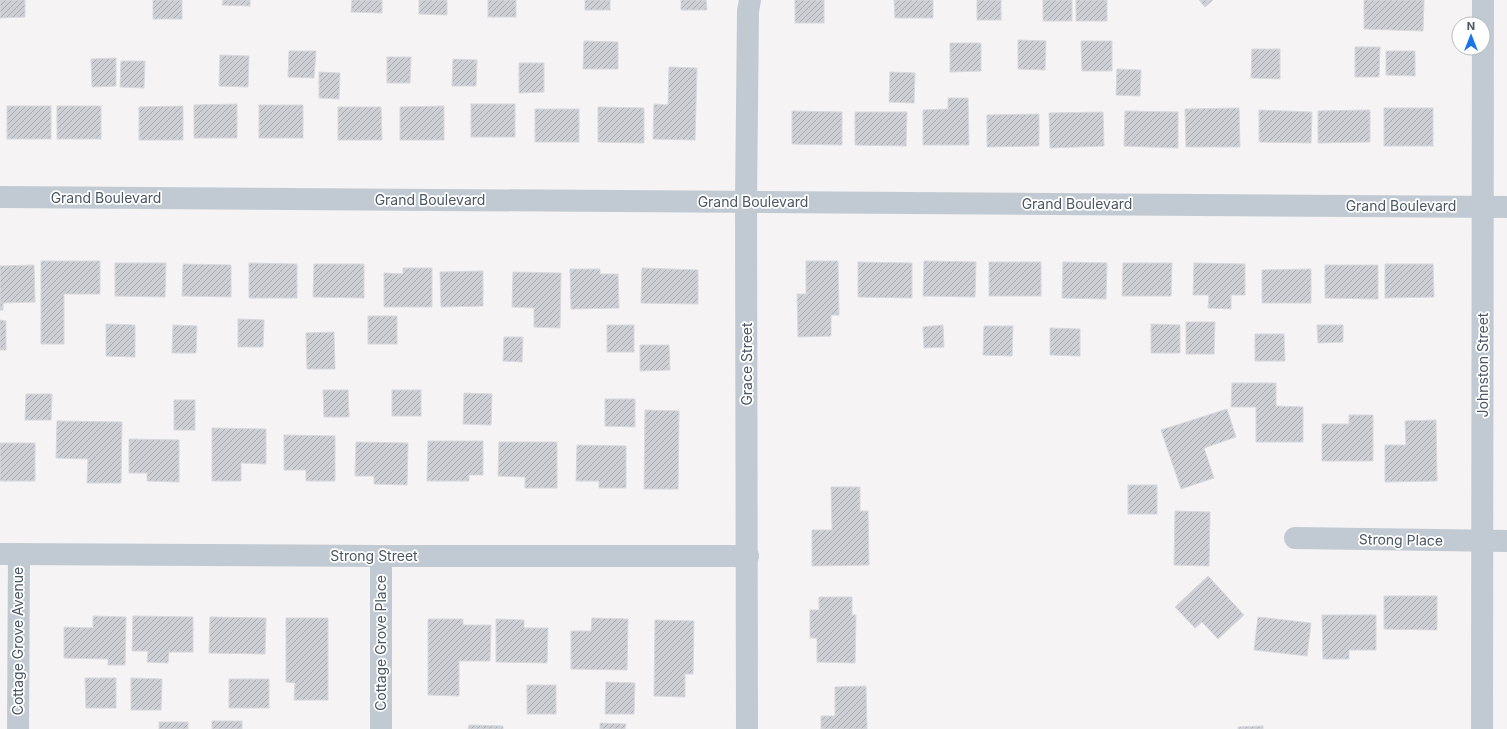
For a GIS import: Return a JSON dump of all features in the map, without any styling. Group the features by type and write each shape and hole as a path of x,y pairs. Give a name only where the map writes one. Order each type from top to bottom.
{"street":[{"name":"Grace Street","path":"747,729 748,556 746,202 748,11 750,0"},
{"name":"Johnston Street","path":"1482,729 1484,0"},
{"name":"Grand Boulevard","path":"0,197 1507,207"},
{"name":"Strong Place","path":"1295,538 1507,541"},
{"name":"Strong Street","path":"9,554 748,556"},
{"name":"Cottage Grove Avenue","path":"9,554 18,729"},
{"name":"Cottage Grove Place","path":"381,729 382,556"}],"building":[{"path":"0,0 25,0 25,17 0,18"},
{"path":"153,0 182,0 182,19 153,19"},
{"path":"223,0 250,0 250,6 222,5"},
{"path":"352,0 382,0 382,13 351,12"},
{"path":"419,0 447,0 447,15 419,14"},
{"path":"488,0 516,0 516,17 488,17"},
{"path":"585,0 610,0 610,10 585,10"},
{"path":"681,0 706,0 707,10 681,10"},
{"path":"795,0 824,0 824,23 795,23"},
{"path":"894,0 933,0 933,18 895,18"},
{"path":"977,0 1001,0 1001,20 977,20"},
{"path":"1043,0 1072,0 1072,21 1043,21"},
{"path":"1076,0 1107,0 1107,21 1076,21"},
{"path":"1199,0 1213,0 1205,7"},
{"path":"1364,0 1424,0 1423,31 1364,29"},
{"path":"1018,40 1046,41 1045,70 1018,69"},
{"path":"584,41 618,42 618,69 583,69"},
{"path":"1081,41 1112,41 1112,71 1082,71"},
{"path":"950,43 981,43 981,71 950,72"},
{"path":"1355,47 1380,47 1379,77 1355,77"},
{"path":"1252,49 1280,49 1280,79 1251,78"},
{"path":"289,51 316,51 314,78 288,77"},
{"path":"1386,51 1415,51 1415,76 1386,75"},
{"path":"220,55 249,56 248,87 219,86"},
{"path":"387,57 411,57 410,83 387,83"},
{"path":"116,58 116,86 92,87 91,59"},
{"path":"453,59 477,60 476,86 452,86"},
{"path":"121,61 145,61 144,88 120,87"},
{"path":"519,63 544,63 544,92 519,93"},
{"path":"669,67 697,68 695,140 653,139 654,104 668,105"},
{"path":"1117,69 1141,70 1140,96 1116,95"},
{"path":"319,72 340,73 339,99 319,98"},
{"path":"890,72 915,73 914,103 889,102"},
{"path":"948,98 968,98 969,145 923,145 923,110 948,109"},
{"path":"237,104 237,138 194,138 194,105"},
{"path":"471,104 515,104 515,137 471,137"},
{"path":"259,105 303,105 303,138 259,138"},
{"path":"7,106 51,106 51,139 7,139"},
{"path":"57,106 101,106 101,139 57,139"},
{"path":"183,106 183,140 139,140 139,107"},
{"path":"444,106 444,140 400,140 400,107"},
{"path":"338,107 381,107 382,140 338,140"},
{"path":"598,107 644,108 644,143 598,142"},
{"path":"1239,108 1240,147 1186,147 1185,109"},
{"path":"1384,108 1433,108 1433,146 1384,146"},
{"path":"535,109 579,109 579,142 535,142"},
{"path":"1259,110 1312,112 1311,143 1259,142"},
{"path":"1370,110 1370,142 1318,143 1318,111"},
{"path":"792,111 842,112 842,145 792,144"},
{"path":"1125,111 1178,112 1178,148 1124,146"},
{"path":"855,112 907,112 906,146 855,145"},
{"path":"1103,112 1104,146 1050,148 1049,113"},
{"path":"1039,114 1039,146 987,147 987,115"},
{"path":"41,261 100,261 100,294 64,294 64,344 41,344"},
{"path":"806,261 838,261 839,315 831,315 831,336 798,337 797,294 806,294"},
{"path":"924,261 976,262 975,297 923,296"},
{"path":"858,262 912,263 912,298 858,297"},
{"path":"989,262 1041,262 1041,296 989,296"},
{"path":"1063,262 1107,263 1106,299 1062,298"},
{"path":"115,263 166,263 165,297 115,296"},
{"path":"249,263 297,264 297,298 249,298"},
{"path":"1123,263 1172,263 1171,296 1122,296"},
{"path":"1194,263 1245,264 1245,295 1231,295 1231,309 1208,308 1209,295 1193,295"},
{"path":"183,264 231,265 231,297 182,296"},
{"path":"314,264 364,264 364,298 313,297"},
{"path":"1385,264 1433,264 1434,297 1385,298"},
{"path":"34,265 35,302 3,303 3,310 0,310 0,266"},
{"path":"1325,265 1378,265 1378,299 1325,298"},
{"path":"403,268 432,268 432,307 384,307 384,273 403,274"},
{"path":"642,268 698,270 698,304 641,303"},
{"path":"570,269 600,269 600,274 618,274 619,308 571,309"},
{"path":"1311,269 1311,303 1262,303 1262,270"},
{"path":"483,271 483,306 441,307 440,272"},
{"path":"513,272 561,273 560,328 534,327 534,308 512,307"},
{"path":"368,316 397,316 397,344 368,344"},
{"path":"238,319 264,320 263,347 238,347"},
{"path":"0,320 6,321 6,350 0,350"},
{"path":"1186,322 1215,322 1214,354 1186,354"},
{"path":"106,324 135,325 135,357 106,356"},
{"path":"1151,324 1180,325 1180,353 1151,353"},
{"path":"173,325 197,326 196,353 172,353"},
{"path":"607,325 634,325 634,352 607,352"},
{"path":"943,325 944,347 924,348 923,327"},
{"path":"1317,325 1343,325 1343,342 1318,343"},
{"path":"984,326 1013,326 1012,356 983,355"},
{"path":"1050,328 1080,329 1080,356 1050,355"},
{"path":"334,332 335,369 307,369 306,333"},
{"path":"1255,334 1284,334 1285,361 1255,361"},
{"path":"504,337 523,337 522,362 503,361"},
{"path":"640,345 669,345 670,370 640,371"},
{"path":"1232,383 1276,383 1276,406 1303,407 1303,442 1256,442 1256,407 1231,407"},
{"path":"323,390 348,390 349,417 324,417"},
{"path":"392,390 421,390 421,416 392,416"},
{"path":"464,393 492,394 491,425 463,424"},
{"path":"26,394 52,394 51,420 25,420"},
{"path":"605,399 635,399 635,427 605,426"},
{"path":"174,400 195,400 195,430 174,430"},
{"path":"1227,409 1236,437 1204,448 1214,478 1181,489 1161,430"},
{"path":"645,410 679,411 678,489 644,489"},
{"path":"1349,415 1373,415 1373,461 1322,461 1322,424 1349,424"},
{"path":"1436,420 1437,481 1385,482 1385,445 1406,445 1405,421"},
{"path":"57,421 122,422 121,483 87,483 88,459 56,458"},
{"path":"212,428 266,429 266,464 241,463 241,481 212,481"},
{"path":"284,435 335,436 335,481 306,481 306,470 284,470"},
{"path":"129,439 179,440 179,482 147,481 147,473 129,473"},
{"path":"428,441 483,441 483,475 469,475 469,481 427,481"},
{"path":"356,442 408,443 407,485 374,484 374,476 355,476"},
{"path":"499,442 557,442 557,488 525,488 525,477 498,476"},
{"path":"0,443 35,443 35,481 0,481"},
{"path":"577,445 626,446 626,488 599,488 599,481 576,481"},
{"path":"1128,485 1157,485 1157,514 1128,514"},
{"path":"831,487 860,487 860,511 868,511 869,565 812,566 812,530 832,530"},
{"path":"1175,511 1210,512 1209,566 1174,565"},
{"path":"1208,576 1244,615 1218,639 1202,622 1195,628 1175,607"},
{"path":"1384,596 1437,596 1437,630 1384,629"},
{"path":"819,597 852,597 852,615 856,615 855,663 817,662 817,638 810,638 810,610 819,610"},
{"path":"1322,615 1376,615 1376,650 1349,650 1349,659 1323,659"},
{"path":"93,616 126,617 125,665 108,665 108,659 64,658 64,627 93,628"},
{"path":"133,616 193,617 193,652 169,652 168,663 147,662 148,651 132,651"},
{"path":"210,617 266,618 265,654 209,653"},
{"path":"1258,617 1311,623 1307,656 1254,650"},
{"path":"286,618 328,618 328,700 294,700 295,683 286,682"},
{"path":"592,618 628,619 627,670 571,669 571,631 591,631"},
{"path":"428,619 463,619 463,625 491,625 490,661 459,661 459,696 428,695"},
{"path":"496,619 524,620 524,628 548,628 547,663 496,662"},
{"path":"655,620 694,621 693,674 685,674 685,697 654,696"},
{"path":"85,678 116,678 116,708 86,708"},
{"path":"131,678 162,679 161,710 131,710"},
{"path":"229,679 269,679 269,708 229,708"},
{"path":"606,682 635,683 634,714 605,714"},
{"path":"527,685 556,685 556,714 527,714"},
{"path":"866,686 867,729 821,729 821,716 835,716 835,687"},
{"path":"212,721 242,721 242,729 212,729"},
{"path":"159,722 188,722 188,729 159,729"},
{"path":"600,723 626,724 625,729 600,729"},
{"path":"469,725 503,726 503,729 468,729"},
{"path":"1263,726 1263,729 1238,729 1238,727"}]}
